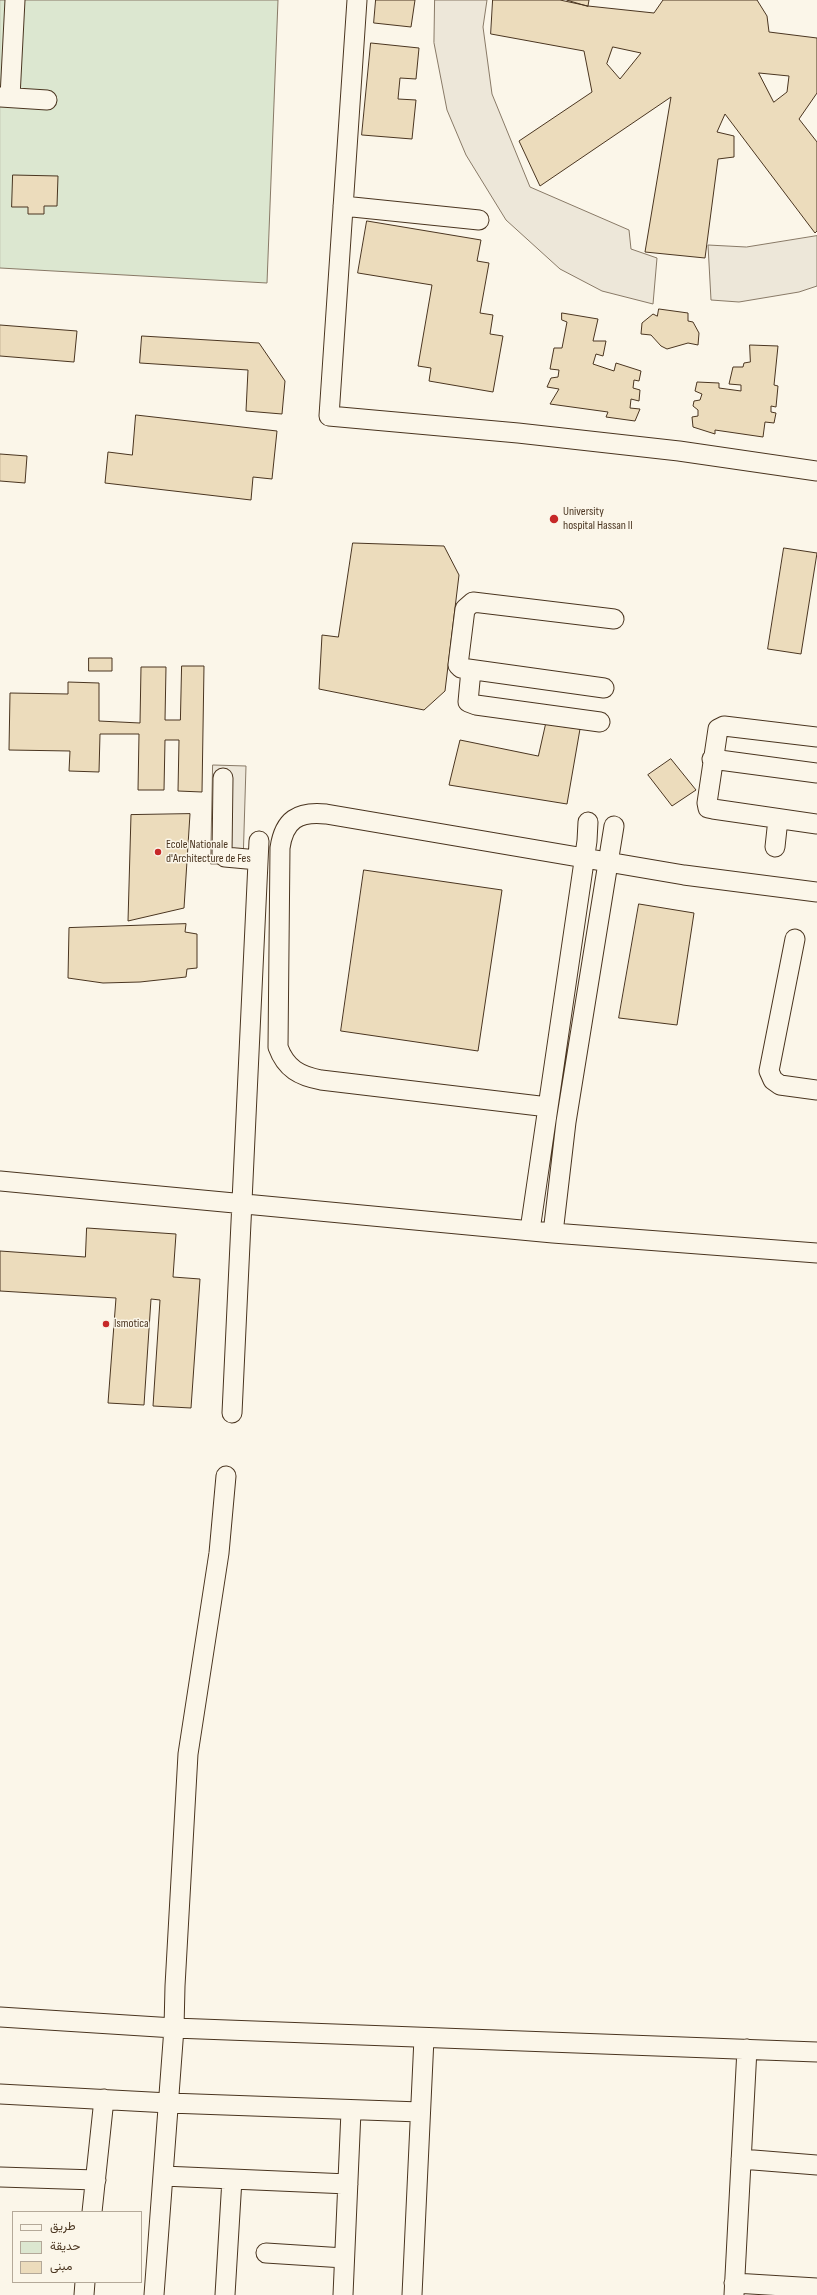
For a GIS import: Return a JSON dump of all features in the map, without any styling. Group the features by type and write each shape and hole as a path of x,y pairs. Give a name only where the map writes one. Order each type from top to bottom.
{"street":[{"path":"15,0 5,97 47,100"},
{"path":"357,0 328,416 518,432 679,451 817,471"},
{"path":"343,206 479,220"},
{"path":"604,688 461,668 458,665 465,609 473,602 614,618"},
{"path":"471,670 467,697 468,702 476,705 600,722"},
{"path":"817,737 724,726 718,729 712,759 708,808 817,824"},
{"path":"712,759 817,773"},
{"path":"223,778 222,854 225,857 258,860"},
{"path":"548,1107 321,1080 306,1077 291,1069 284,1062 278,1048 282,835 290,822 296,818 318,813 684,875 817,892"},
{"path":"775,848 778,819"},
{"path":"530,1230 585,858 588,822"},
{"path":"553,1232 564,1136 614,826"},
{"path":"232,1413 259,841"},
{"path":"796,939 769,1071 773,1080 780,1085 817,1090"},
{"path":"544,1134 564,1136"},
{"path":"0,1181 530,1230 817,1253"},
{"path":"154,2295 174,2028 188,1754 219,1553 226,1476"},
{"path":"0,2017 174,2028 424,2038 515,2039 817,2052"},
{"path":"412,2295 424,2038"},
{"path":"747,2049 734,2289 817,2288"},
{"path":"0,2094 351,2111 420,2112"},
{"path":"92,2211 104,2099"},
{"path":"343,2295 351,2111"},
{"path":"741,2159 817,2164"},
{"path":"163,2176 348,2184"},
{"path":"0,2177 96,2180"},
{"path":"225,2295 232,2179"},
{"path":"266,2253 344,2258"},
{"path":"84,2295 85,2283"}],"green space":[{"path":"0,0 278,0 267,283 0,268"}],"shaded area":[{"path":"435,0 487,0 483,27 492,94 530,187 629,230 631,249 657,258 653,304 602,291 560,269 506,220 466,155 447,110 434,43"},
{"path":"817,236 817,286 799,292 739,302 711,300 708,245 746,247"},
{"path":"213,765 246,766 243,864 211,864"}],"building":[{"path":"376,0 415,0 411,27 374,23"},
{"path":"493,0 560,0 588,6 654,13 663,0 757,0 767,16 769,32 817,38 817,93 799,119 817,142 817,231 815,233 725,114 717,132 734,136 734,157 718,159 705,258 645,252 671,97 540,186 519,141 592,92 584,51 491,34","holes":["613,47 641,53 620,79 607,64","759,73 789,76 787,92 774,102"]},
{"path":"567,0 589,0 588,6"},
{"path":"371,43 419,48 416,79 400,78 398,99 416,100 412,139 362,135"},
{"path":"13,175 58,176 57,206 44,206 44,214 28,214 28,207 12,207"},
{"path":"367,221 481,240 477,261 489,263 480,313 493,315 490,334 503,336 493,392 429,381 431,368 418,366 432,285 358,273"},
{"path":"659,309 688,313 688,321 693,322 699,333 698,345 688,343 667,349 661,346 651,335 641,334 642,323 653,314 657,316"},
{"path":"562,313 598,319 593,341 606,341 603,356 596,354 593,364 614,371 616,363 641,371 639,381 634,380 633,388 640,390 639,401 631,399 630,408 640,409 635,421 606,417 608,412 550,404 559,389 547,387 551,378 558,377 559,370 550,369 554,348 562,348 567,322 562,320"},
{"path":"0,325 77,331 74,362 0,356"},
{"path":"142,336 259,343 285,381 282,414 246,411 248,370 140,363"},
{"path":"750,345 778,346 774,385 778,386 776,407 771,406 771,412 776,413 774,423 765,422 763,437 715,430 715,434 693,427 692,417 698,416 698,410 693,406 694,401 700,400 702,394 695,391 697,382 719,383 719,388 741,391 741,385 729,384 733,367 743,367 744,363 750,362"},
{"path":"136,415 277,431 272,479 253,477 251,500 105,483 108,452 132,455"},
{"path":"0,454 27,456 25,483 0,481"},
{"path":"353,543 444,546 459,575 445,691 424,710 319,689 322,635 338,637"},
{"path":"784,548 817,553 801,654 768,649"},
{"path":"89,658 112,658 112,671 89,671"},
{"path":"182,666 204,666 202,792 178,791 179,740 165,740 164,790 138,790 139,734 100,734 99,772 69,771 70,751 9,750 10,693 68,694 68,682 99,683 99,721 140,723 141,667 166,667 165,720 180,720"},
{"path":"546,724 580,729 567,804 449,785 460,740 538,756"},
{"path":"671,759 696,790 672,806 648,775"},
{"path":"190,814 184,908 128,921 131,815"},
{"path":"364,870 502,890 478,1051 341,1031"},
{"path":"639,904 694,913 677,1025 619,1018"},
{"path":"186,924 185,932 197,934 197,968 187,969 186,977 140,982 103,983 68,978 69,928"},
{"path":"87,1228 176,1234 173,1277 200,1279 191,1408 153,1406 160,1300 151,1299 144,1405 108,1403 116,1298 0,1291 0,1251 85,1257"}],"place":[{"name":"University hospital Hassan II","path":"554,519"},
{"name":"Ecole Nationale d'Architecture de Fes","path":"158,852"},
{"name":"Ismotica","path":"106,1324"}]}
